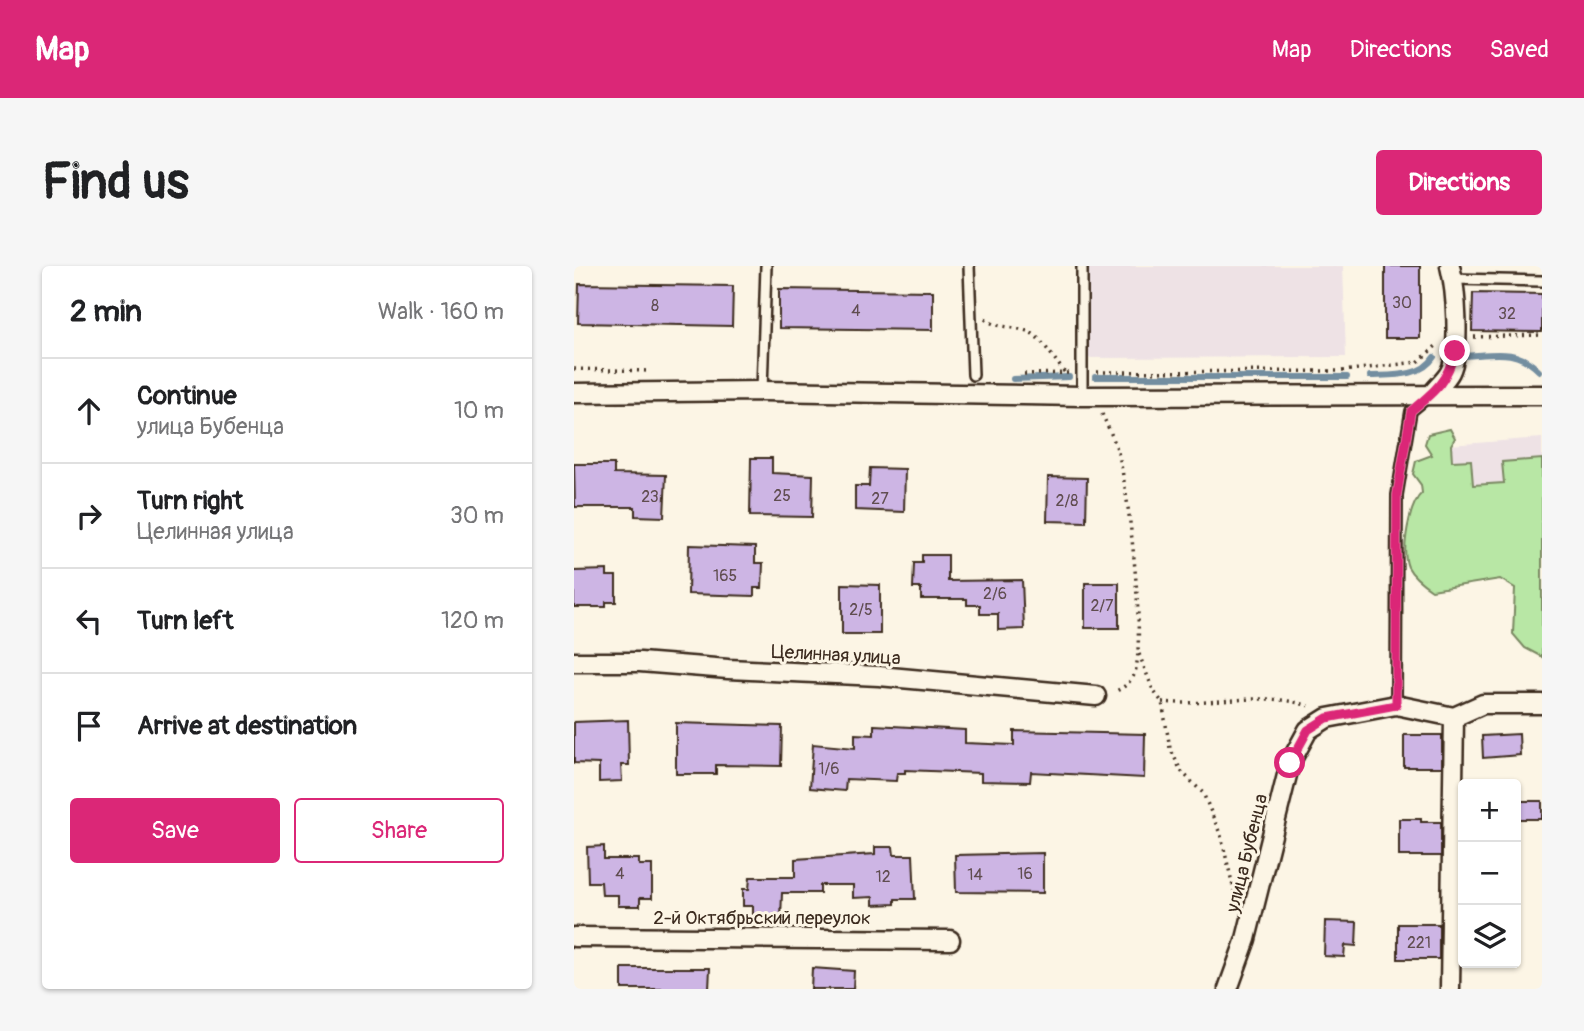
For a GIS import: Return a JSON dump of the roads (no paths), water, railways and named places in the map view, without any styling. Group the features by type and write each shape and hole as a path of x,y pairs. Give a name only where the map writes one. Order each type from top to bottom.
{"street":[{"path":"1432,394 1450,372 1455,351 1451,272"},
{"path":"574,393 762,391 1088,396 1542,395"},
{"name":"Целинная улица","path":"574,662 640,662 879,676 1096,696"},
{"path":"1396,705 1454,717 1483,704 1542,704"},
{"name":"улица Бубенца","path":"1228,989 1246,939 1290,763 1308,730 1327,718 1396,705"},
{"path":"1450,989 1454,717"},
{"name":"2-й Октябрьский переулок","path":"574,937 950,940"}],"lane":[{"path":"762,391 766,266"},
{"path":"969,266 973,375"},
{"path":"1082,266 1088,396"},
{"path":"1451,272 1542,281"},
{"path":"1396,705 1397,495 1411,411 1432,394"}],"waterway":[{"path":"1466,356 1505,354 1522,359 1539,371"},
{"path":"1370,376 1414,372 1434,357"},
{"path":"1013,379 1069,377"},
{"path":"1095,377 1347,377"}]}
